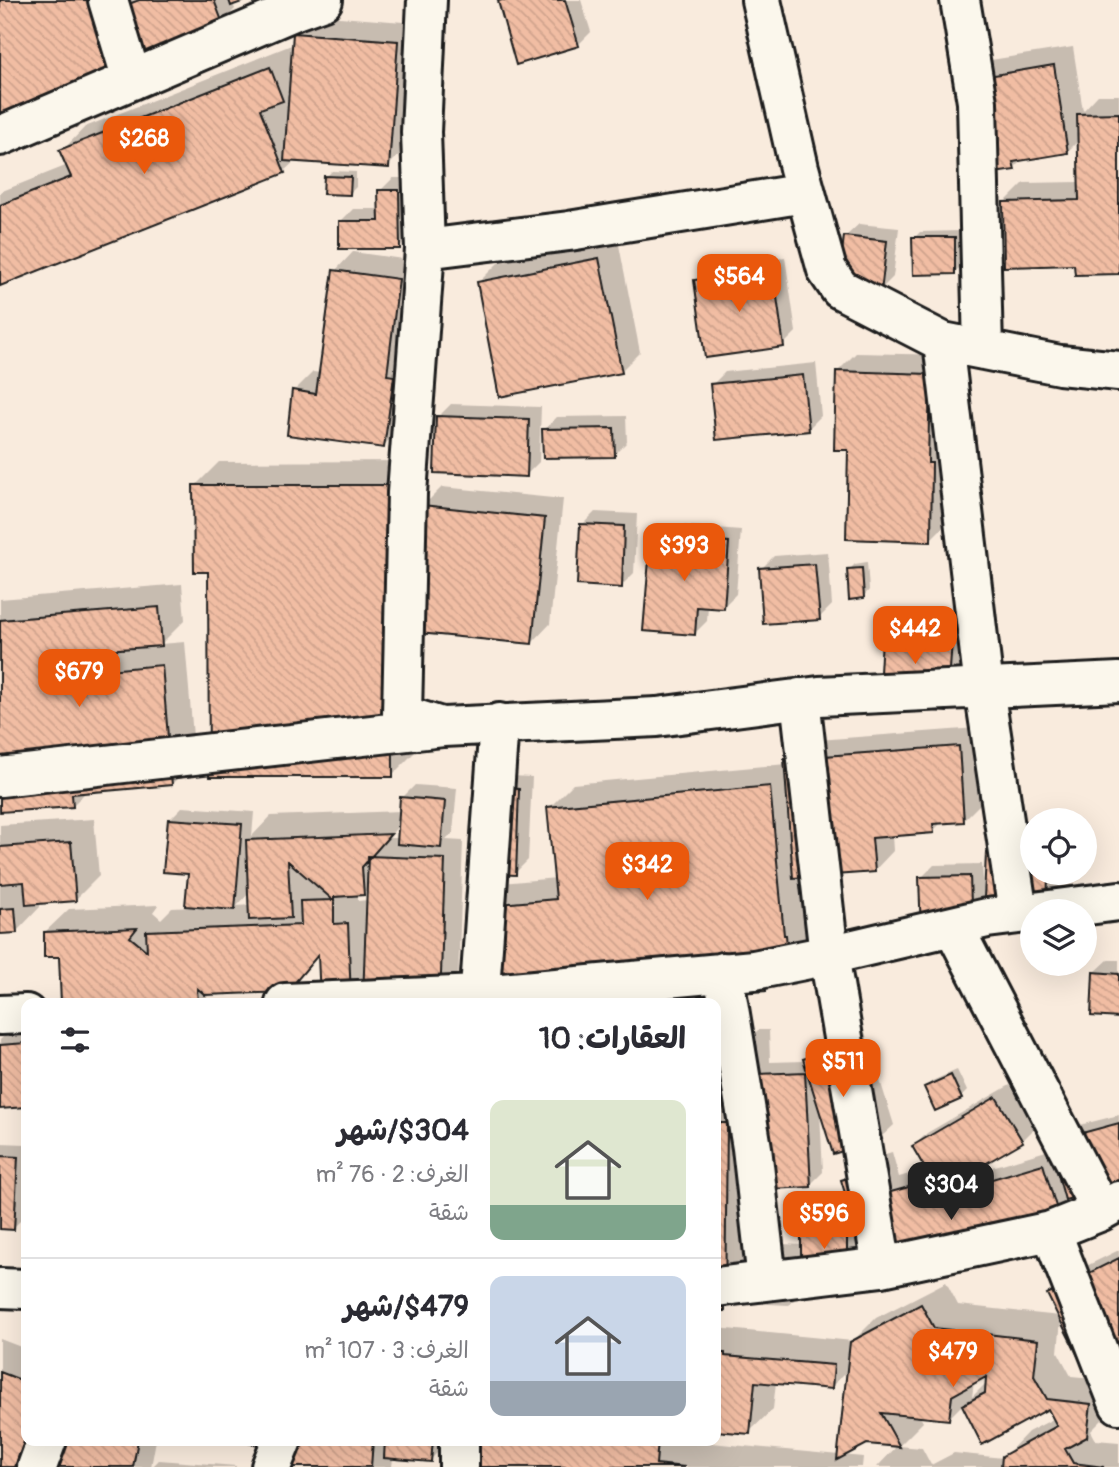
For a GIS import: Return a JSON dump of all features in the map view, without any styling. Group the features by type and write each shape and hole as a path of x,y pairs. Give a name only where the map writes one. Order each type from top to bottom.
{"street":[{"path":"108,0 132,80"},
{"path":"0,136 324,0"},
{"path":"427,0 421,132 425,249 407,493 402,715 443,727"},
{"path":"761,0 805,193 827,270 840,289 943,342 1060,365 1119,371"},
{"path":"960,0 977,103 983,349"},
{"path":"425,249 569,231 805,193"},
{"path":"943,342 984,688 1018,913"},
{"path":"0,777 443,727 657,717 819,696 1119,682"},
{"path":"800,698 829,955 882,1267"},
{"path":"479,998 499,723"},
{"path":"488,998 754,970 1018,913 1119,901"},
{"path":"721,1286 882,1267 1051,1231 1110,1206 953,926"},
{"path":"723,972 752,1148 767,1280"},
{"path":"0,1015 21,1014"},
{"path":"1051,1231 1119,1404"},
{"path":"0,1288 21,1290"},
{"path":"37,1467 45,1446"},
{"path":"271,1467 280,1446"},
{"path":"459,1446 459,1467"}],"building":[{"path":"0,0 95,0 123,76 0,121"},
{"path":"139,0 214,0 223,24 139,56 121,7"},
{"path":"229,0 247,0 231,6"},
{"path":"565,0 579,46 516,65 498,1"},
{"path":"293,33 398,41 389,168 284,161"},
{"path":"1054,65 1068,153 1013,162 1015,170 973,176 970,79"},
{"path":"270,67 283,101 260,109 285,173 0,286 0,205 71,177 59,150"},
{"path":"1119,113 1119,274 1075,275 1074,265 1004,267 1003,202 1079,200 1077,114"},
{"path":"324,176 351,177 350,195 323,194"},
{"path":"378,190 399,190 400,249 339,249 339,221 379,221"},
{"path":"844,236 887,241 881,292 838,287"},
{"path":"912,237 955,237 955,274 913,275"},
{"path":"599,258 622,373 499,397 477,282"},
{"path":"773,269 784,347 705,358 694,280"},
{"path":"333,270 399,279 387,375 394,376 384,448 287,435 292,390 316,394"},
{"path":"836,371 930,374 928,463 932,463 931,542 846,539 848,450 834,450"},
{"path":"803,375 809,431 716,440 710,384"},
{"path":"436,416 529,419 527,477 434,473"},
{"path":"614,428 615,457 543,458 542,429"},
{"path":"193,485 392,485 393,777 209,777 208,572 194,572"},
{"path":"422,505 545,518 532,644 409,632"},
{"path":"580,524 624,526 622,588 577,585"},
{"path":"651,536 729,542 724,609 697,607 695,635 643,631"},
{"path":"815,564 820,620 763,624 759,568"},
{"path":"862,568 864,598 849,600 847,569"},
{"path":"159,607 162,646 106,650 108,670 162,665 172,785 72,794 73,807 0,812 0,620"},
{"path":"883,621 953,626 947,712 878,707"},
{"path":"959,746 964,822 933,824 934,833 872,838 875,872 793,878 784,759"},
{"path":"770,786 789,971 765,974 766,991 725,994 725,1000 721,1000 721,998 698,998 697,985 660,988 661,998 628,998 626,980 516,998 485,998 476,906 556,899 547,807"},
{"path":"477,787 519,789 516,875 473,873"},
{"path":"400,797 445,801 441,848 397,844"},
{"path":"168,819 242,824 235,910 185,906 188,874 163,872"},
{"path":"391,834 362,867 364,895 334,897 334,924 348,923 351,998 320,998 318,955 287,992 205,995 197,988 198,998 61,998 59,957 44,957 44,932 137,928 130,937 147,951 146,931 301,925 300,901 333,900 288,861 291,918 249,920 246,840"},
{"path":"71,842 76,901 26,905 24,882 0,884 0,847"},
{"path":"986,852 1020,853 1020,885 1048,885 1047,899 1020,899 1020,917 983,923"},
{"path":"368,856 445,859 440,998 363,998"},
{"path":"970,876 972,932 921,933 919,877"},
{"path":"15,908 17,933 0,934 0,909"},
{"path":"1097,972 1119,974 1119,1018 1091,1016 1093,976 1097,976"},
{"path":"743,1042 756,1042 758,1074 805,1072 811,1187 750,1190"},
{"path":"21,1043 21,1107 0,1109 0,1045"},
{"path":"852,1044 882,1139 833,1154 803,1059"},
{"path":"951,1075 962,1099 935,1111 924,1087"},
{"path":"996,1097 1023,1142 938,1191 912,1146"},
{"path":"721,1123 727,1123 725,1311 721,1311"},
{"path":"1119,1123 1119,1185 1065,1200 1049,1142"},
{"path":"0,1156 18,1157 14,1230 0,1229"},
{"path":"1043,1164 1065,1236 905,1283 899,1263 869,1272 841,1180 873,1170 880,1195 927,1182 931,1197"},
{"path":"801,1216 847,1216 847,1286 801,1286"},
{"path":"1119,1258 1119,1348 1083,1366 1047,1294"},
{"path":"921,1304 934,1328 1038,1340 1034,1376 1047,1399 1091,1404 1087,1437 1065,1449 1073,1463 1104,1467 1001,1467 1002,1456 1057,1426 1048,1409 982,1445 962,1405 985,1393 986,1377 952,1396 949,1420 881,1413 900,1447 867,1444 837,1460 850,1342"},
{"path":"721,1353 725,1353 725,1356 834,1365 832,1389 755,1382 750,1434 721,1431"},
{"path":"0,1372 21,1380 23,1446 15,1467 0,1467"},
{"path":"44,1446 137,1446 133,1467 40,1467"},
{"path":"284,1446 373,1446 371,1467 282,1467"},
{"path":"385,1446 432,1446 431,1462 384,1458"},
{"path":"465,1446 658,1446 656,1464 685,1467 463,1467"}]}
